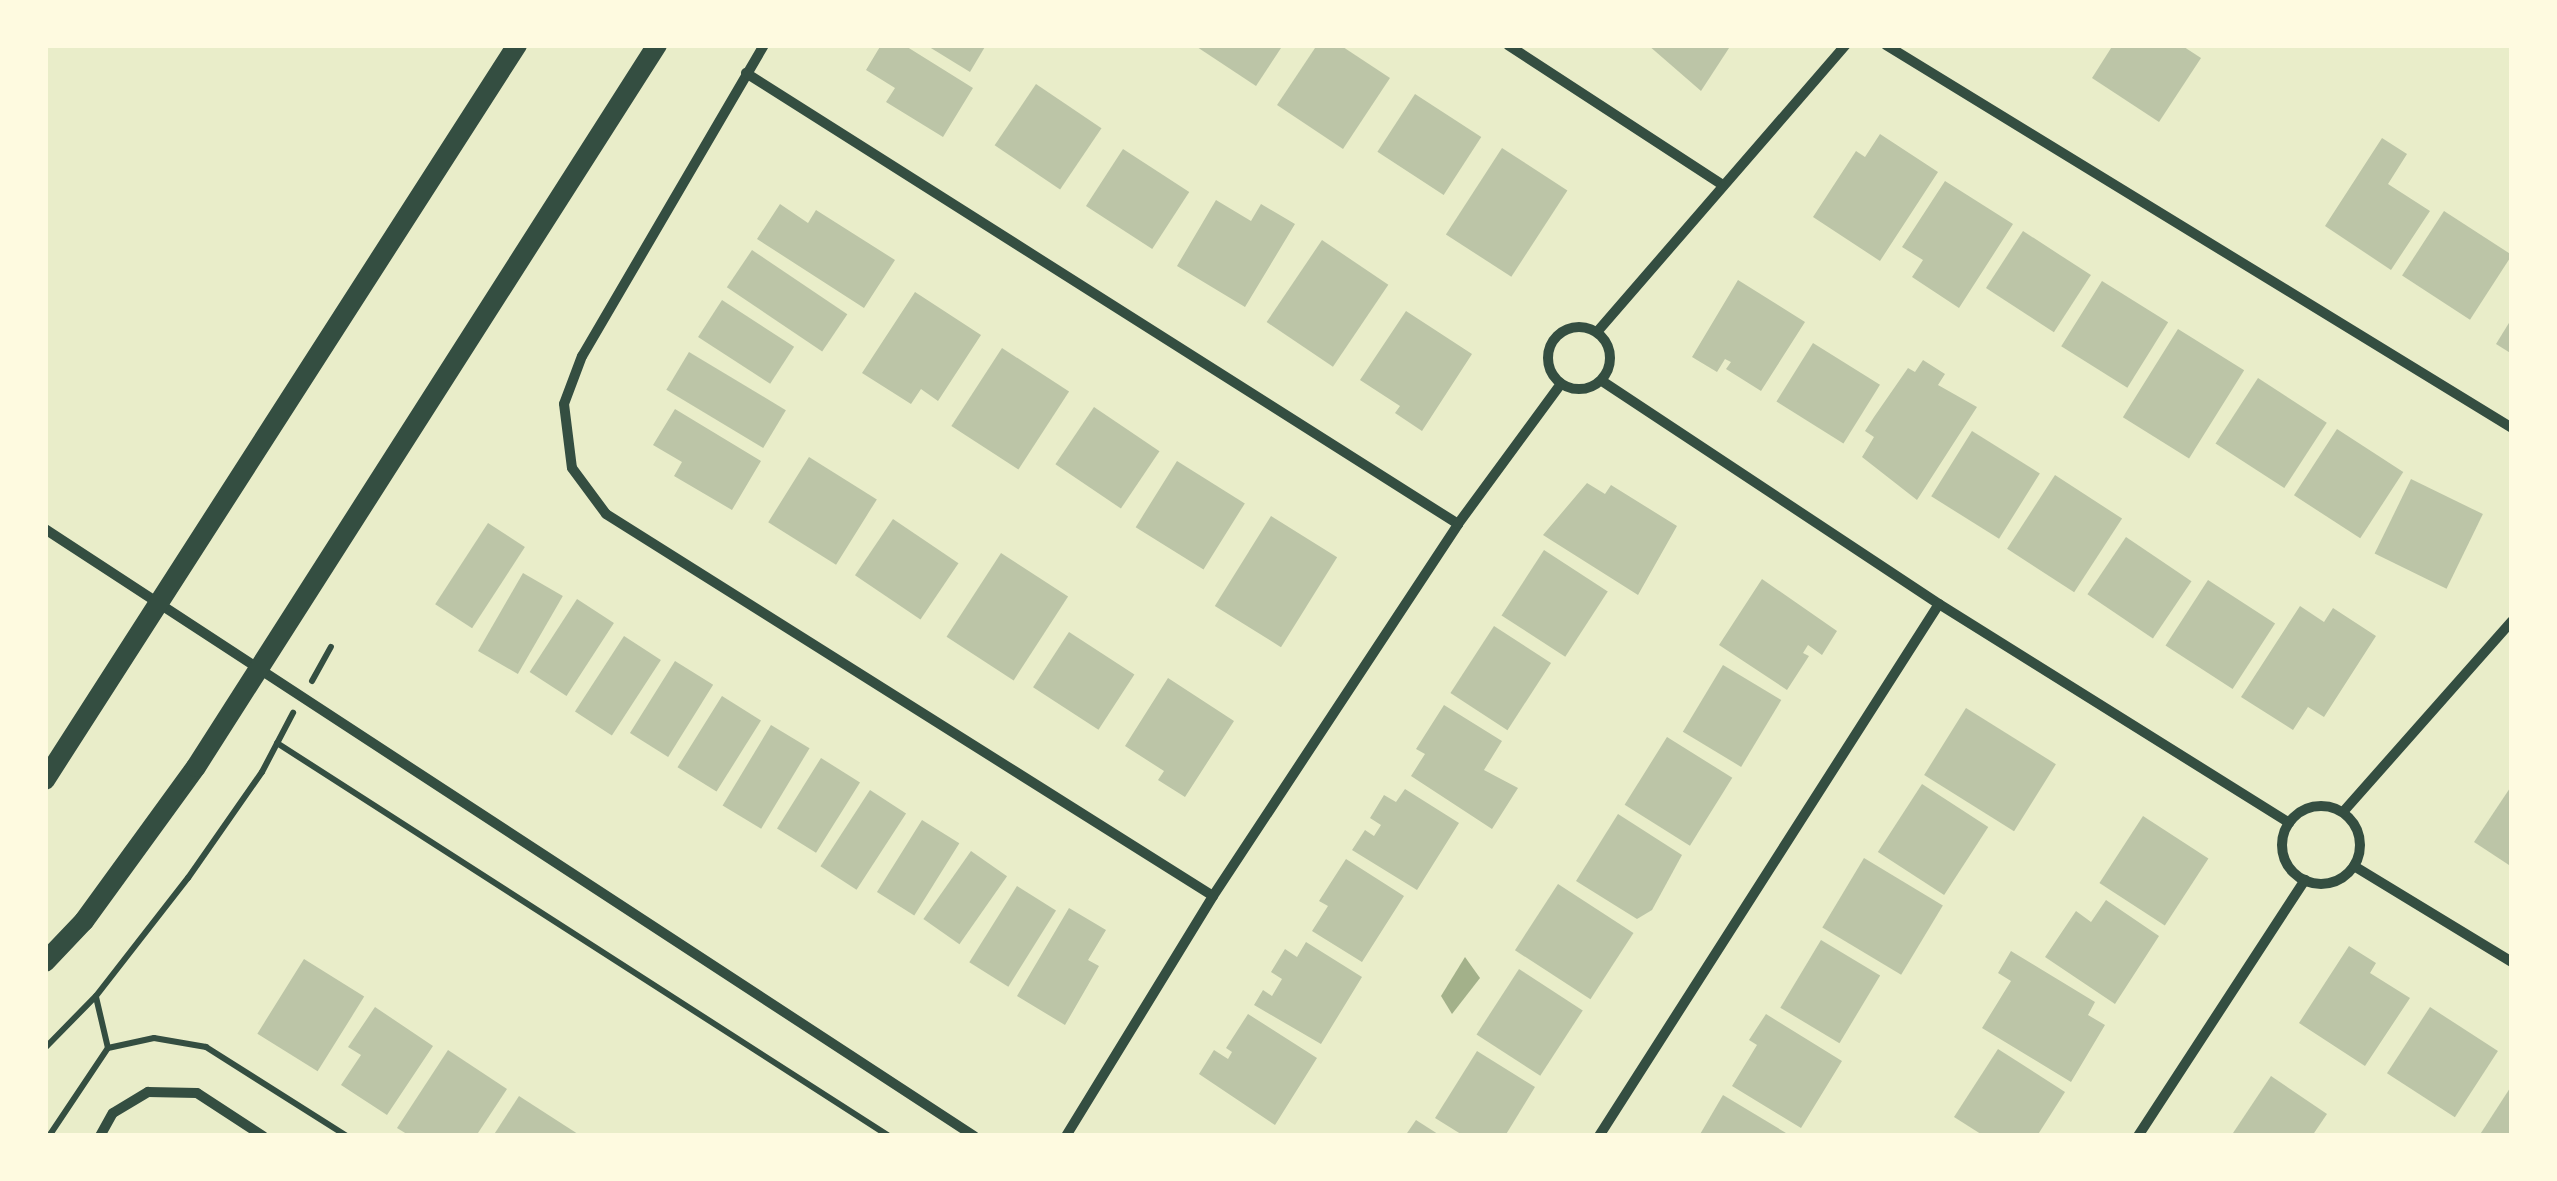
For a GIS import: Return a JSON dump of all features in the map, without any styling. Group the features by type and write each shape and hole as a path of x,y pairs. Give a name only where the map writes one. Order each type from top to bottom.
{"main road":[{"path":"45,780 162,604 517,45"},
{"path":"45,962 149,836 262,668 657,45"}],"street":[{"path":"764,45 582,356 564,404 566,445 585,490 606,514 1214,896"},
{"path":"1508,45 1721,184"},
{"path":"1597,332 1721,184 1846,45"},
{"path":"1886,45 2512,428"},
{"path":"746,72 1458,524"},
{"path":"1573,327 1597,332 1611,360 1602,380 1580,390 1562,384 1548,366 1553,340 1573,327"},
{"path":"1602,380 1938,604 2289,823"},
{"path":"1066,1136 1214,896 1458,524 1562,384"},
{"path":"45,528 974,1136"},
{"path":"1599,1136 1938,604"},
{"path":"2343,812 2512,621"},
{"path":"2314,806 2343,812 2359,838 2354,866 2341,880 2305,880 2284,855 2289,823 2314,806"},
{"path":"2354,866 2512,962"},
{"path":"2138,1136 2305,880"},
{"path":"100,1136 113,1113 148,1092 197,1093 263,1136"}],"path":[{"path":"45,1048 96,996 188,878 277,743 331,647"},
{"path":"277,743 889,1136"},
{"path":"96,996 108,1048"}],"shaded area":[{"path":"1465,957 1480,978 1452,1014 1441,996"}],"building":[{"path":"881,45 904,45 973,88 943,137 886,102 895,88 866,70"},
{"path":"926,45 986,45 970,72"},
{"path":"1194,45 1283,45 1256,86"},
{"path":"1317,45 1340,45 1390,78 1343,149 1277,105"},
{"path":"1648,45 1731,45 1701,91"},
{"path":"2113,45 2181,45 2201,58 2159,122 2092,78"},
{"path":"1036,84 1101,128 1060,190 995,145"},
{"path":"1415,94 1481,137 1444,195 1377,152"},
{"path":"1880,134 1938,172 1880,261 1813,217 1856,151 1865,157"},
{"path":"2382,138 2407,154 2388,184 2430,211 2391,270 2325,226"},
{"path":"1502,148 1567,190 1511,277 1446,234"},
{"path":"1123,149 1189,192 1152,249 1086,206"},
{"path":"1945,181 2013,224 1959,308 1912,277 1923,260 1902,247"},
{"path":"1216,200 1251,221 1261,204 1295,224 1245,307 1177,266"},
{"path":"780,204 808,223 816,210 895,260 864,308 757,239"},
{"path":"2444,211 2512,255 2470,320 2402,276"},
{"path":"2023,231 2091,275 2054,332 1986,288"},
{"path":"1322,240 1388,285 1333,367 1267,322"},
{"path":"752,250 847,314 822,352 727,287"},
{"path":"1738,280 1805,322 1761,391 1726,369 1731,362 1725,359 1717,372 1692,357"},
{"path":"2102,281 2168,322 2127,388 2061,346"},
{"path":"915,292 981,335 938,401 921,389 911,404 862,373"},
{"path":"722,300 794,347 770,384 698,337"},
{"path":"1406,311 1472,354 1422,431 1395,413 1400,406 1360,380"},
{"path":"2512,318 2512,354 2496,344"},
{"path":"2178,329 2244,370 2189,459 2123,417"},
{"path":"1813,343 1880,385 1843,443 1776,402"},
{"path":"1002,348 1069,392 1018,470 951,426"},
{"path":"689,352 786,410 763,448 666,390"},
{"path":"1923,360 1945,374 1938,385 1977,407 1917,500 1862,457 1874,437 1865,431 1908,368 1915,372"},
{"path":"2258,378 2327,423 2284,488 2216,443"},
{"path":"1094,407 1159,451 1121,508 1055,464"},
{"path":"675,409 761,461 732,510 674,476 682,462 653,445"},
{"path":"2337,429 2403,472 2360,538 2294,495"},
{"path":"1972,431 2040,473 1999,539 1931,496"},
{"path":"809,457 877,499 836,565 768,522"},
{"path":"1177,461 1245,503 1204,570 1136,527"},
{"path":"2055,475 2122,519 2074,592 2007,549"},
{"path":"2411,479 2483,514 2447,589 2375,554"},
{"path":"1587,483 1605,494 1611,485 1677,526 1638,595 1543,535"},
{"path":"1271,516 1337,557 1281,647 1215,606"},
{"path":"893,519 958,563 920,620 855,575"},
{"path":"488,523 525,547 472,628 435,604"},
{"path":"2126,537 2191,581 2153,638 2087,594"},
{"path":"1544,550 1608,591 1565,657 1502,615"},
{"path":"1001,553 1068,597 1014,680 947,637"},
{"path":"523,573 563,596 518,674 478,651"},
{"path":"1762,579 1837,631 1822,655 1808,645 1803,653 1809,656 1787,690 1719,645"},
{"path":"2208,580 2275,624 2233,689 2166,645"},
{"path":"577,599 614,623 567,696 530,672"},
{"path":"2300,606 2324,622 2333,608 2376,636 2324,717 2308,707 2293,730 2241,697"},
{"path":"1494,626 1551,663 1507,730 1450,693"},
{"path":"1069,632 1134,674 1098,730 1033,687"},
{"path":"624,636 661,660 612,735 575,711"},
{"path":"675,661 713,685 668,757 630,733"},
{"path":"1723,665 1781,700 1741,767 1683,732"},
{"path":"1168,678 1234,721 1185,797 1158,780 1164,771 1125,746"},
{"path":"722,696 761,720 716,792 677,767"},
{"path":"1444,705 1502,741 1484,770 1518,788 1492,829 1411,776 1425,754 1416,749"},
{"path":"1966,708 2056,764 2014,831 1924,775"},
{"path":"771,725 810,748 761,829 723,806"},
{"path":"1667,737 1732,778 1690,846 1625,805"},
{"path":"821,758 860,782 816,853 777,828"},
{"path":"1922,784 1988,827 1944,895 1878,852"},
{"path":"2512,785 2512,867 2474,842"},
{"path":"1405,789 1459,823 1417,890 1352,850 1365,830 1374,836 1381,825 1370,818 1384,795 1396,802"},
{"path":"870,790 906,813 857,890 820,866"},
{"path":"1618,814 1682,855 1652,910 1637,919 1576,881"},
{"path":"2143,816 2208,858 2165,926 2099,883"},
{"path":"922,820 959,843 914,915 877,892"},
{"path":"971,851 1007,876 959,944 923,919"},
{"path":"1864,858 1943,905 1901,975 1822,927"},
{"path":"1346,859 1404,896 1362,962 1312,931 1328,906 1319,901"},
{"path":"1558,884 1633,933 1590,999 1515,950"},
{"path":"1017,886 1056,910 1008,987 969,962"},
{"path":"2106,900 2159,936 2115,1004 2045,957 2076,911 2091,922"},
{"path":"1069,908 1106,930 1088,960 1099,966 1065,1025 1017,996"},
{"path":"1821,940 1880,976 1839,1043 1780,1008"},
{"path":"1306,942 1362,977 1321,1044 1254,1005 1263,990 1272,996 1282,979 1271,972 1285,949 1297,957"},
{"path":"2349,946 2376,963 2370,973 2410,998 2365,1066 2299,1023"},
{"path":"2011,951 2095,1002 2088,1015 2105,1025 2071,1082 1982,1028 2011,981 1998,973"},
{"path":"304,959 364,997 318,1071 257,1034"},
{"path":"1519,969 1583,1010 1540,1076 1477,1034"},
{"path":"375,1007 433,1046 387,1115 341,1085 361,1055 348,1047"},
{"path":"2430,1007 2498,1051 2455,1117 2387,1073"},
{"path":"1248,1014 1317,1058 1275,1125 1199,1074 1214,1050 1228,1059 1232,1052 1226,1048"},
{"path":"1766,1014 1842,1061 1801,1128 1732,1086 1757,1045 1749,1040"},
{"path":"1998,1049 2065,1092 2037,1136 1984,1136 1954,1117"},
{"path":"448,1050 507,1089 476,1136 410,1136 397,1128"},
{"path":"1477,1051 1535,1087 1505,1136 1464,1136 1435,1118"},
{"path":"2271,1076 2327,1114 2312,1136 2231,1136"},
{"path":"2512,1085 2512,1136 2479,1136"},
{"path":"1723,1095 1791,1136 1699,1136"},
{"path":"519,1096 581,1136 493,1136"},
{"path":"1416,1120 1441,1136 1405,1136"}]}
